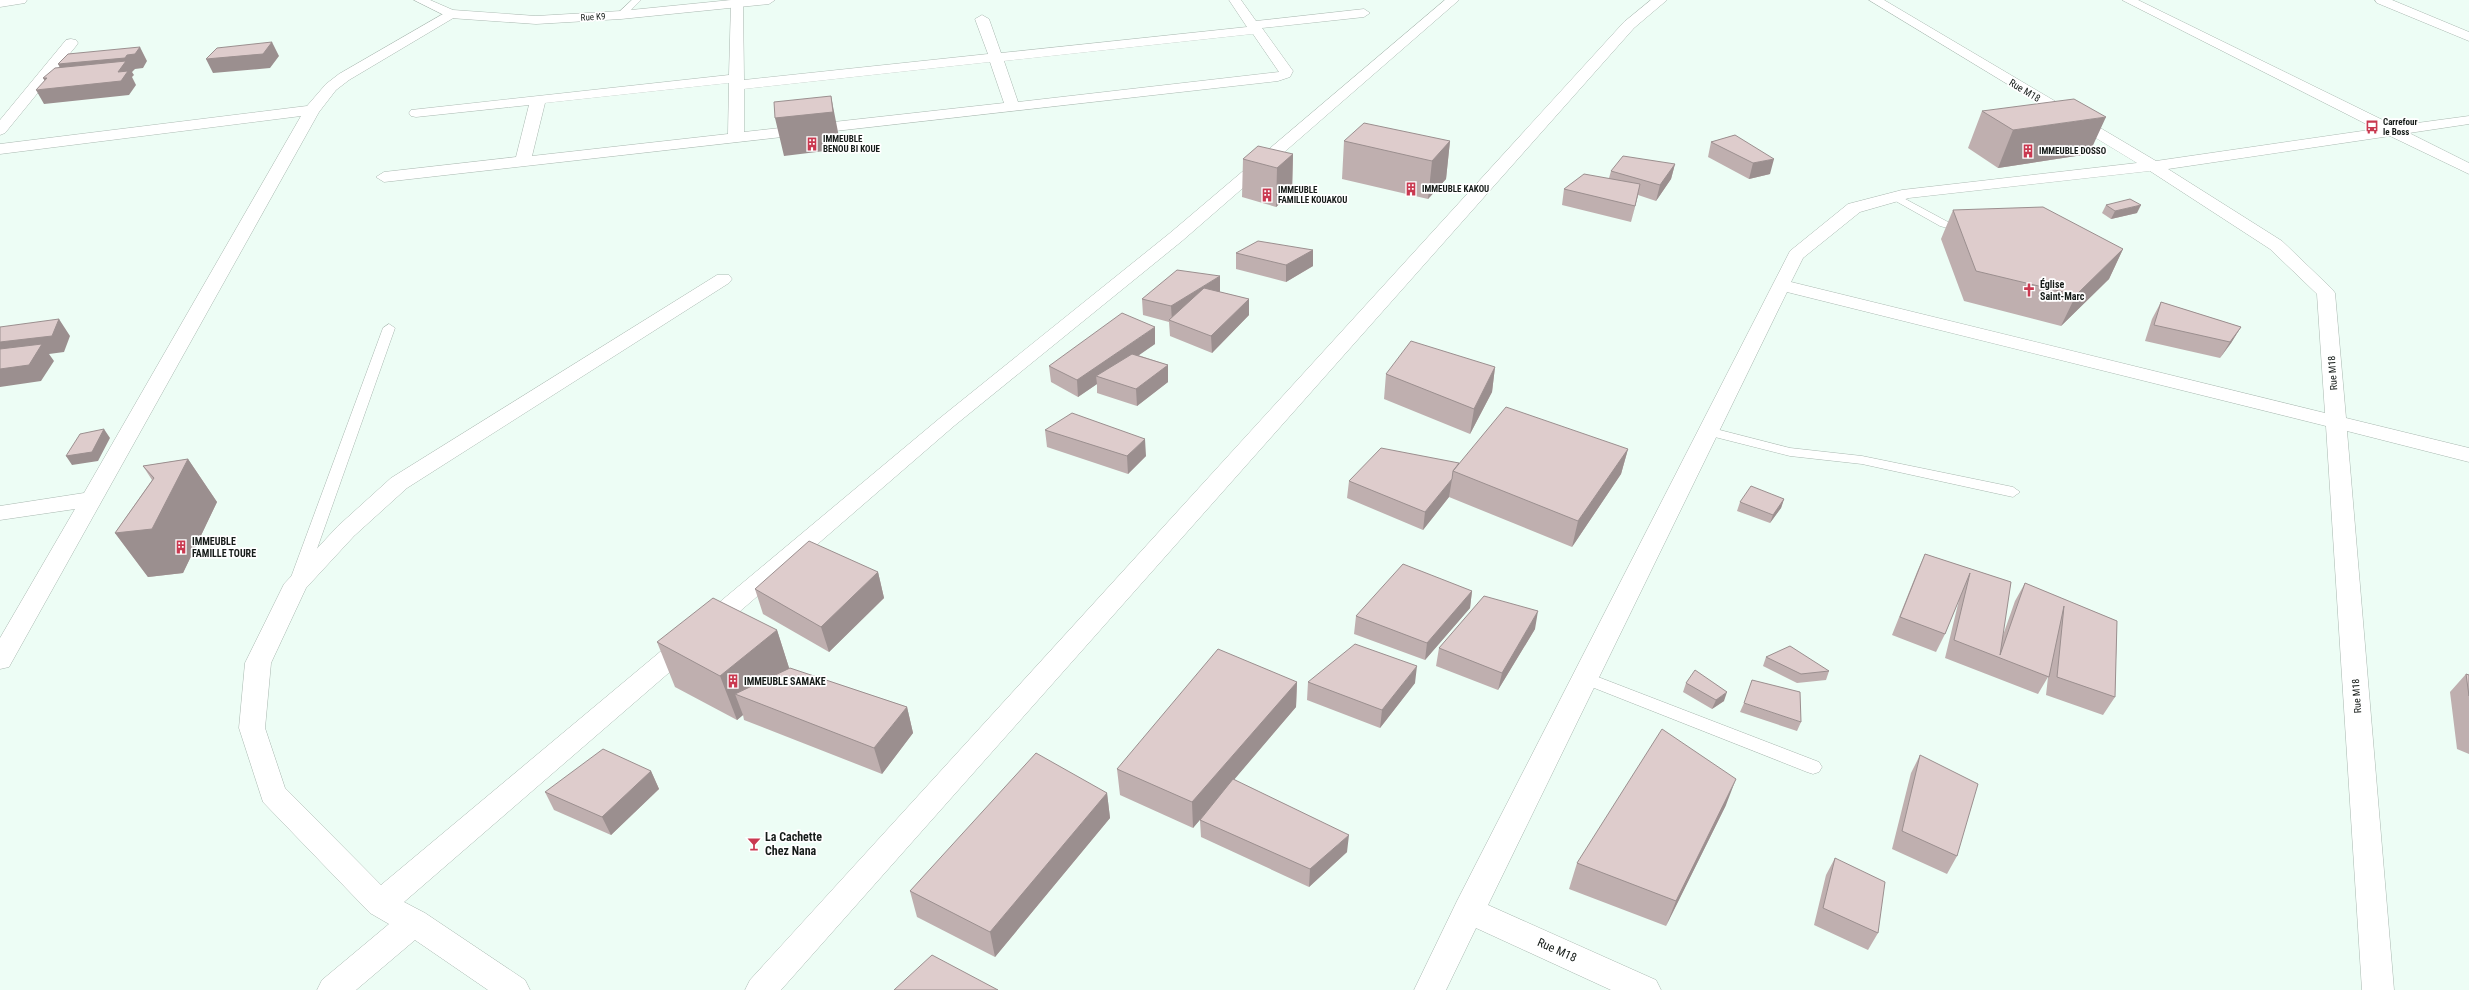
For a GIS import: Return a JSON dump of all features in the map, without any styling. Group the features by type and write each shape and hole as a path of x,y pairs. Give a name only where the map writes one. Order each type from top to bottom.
{"street":[{"path":"0,3 21,0"},
{"name":"Rue K9","path":"420,0 450,14 488,18 536,20 621,15 728,2 770,0"},
{"path":"384,178 1278,77 1285,74 1286,71 1235,0"},
{"path":"380,904 947,422 1176,237 1453,0"},
{"path":"761,990 1629,25 1651,5 1661,0"},
{"name":"Rue M18","path":"1875,0 2153,166 2276,245 2326,293 2378,990"},
{"path":"2128,0 2469,169"},
{"path":"2381,0 2469,37"},
{"path":"728,2 737,81 736,138"},
{"path":"416,114 538,100 994,57 1364,13"},
{"path":"0,660 312,110 331,87 344,77 450,14"},
{"path":"982,19 994,57 1013,107"},
{"path":"0,130 72,43"},
{"path":"523,162 538,100"},
{"path":"0,149 312,110"},
{"path":"1430,990 1468,910 1796,255 1854,208 1908,194 2153,166 2469,120"},
{"path":"514,990 414,922 380,904 273,794 252,728 258,663 296,584 346,531 399,483 723,279"},
{"path":"1781,285 2469,455"},
{"path":"0,513 90,499"},
{"name":"Rue M18","path":"1468,910 1645,990"},
{"path":"333,990 414,922"}],"lane":[{"path":"621,15 637,0"},
{"path":"1896,197 1944,224 1957,229 1977,230"},
{"path":"296,584 389,328"},
{"path":"1708,431 1790,452 1862,460 2013,492"},
{"path":"1585,678 1813,767"}],"building":[{"path":"272,42 263,54 206,59 217,48"},
{"path":"140,47 135,54 127,55 125,58 58,64 68,54"},
{"path":"126,61 118,72 128,71 121,81 36,90 47,78 43,78 55,68"},
{"path":"831,96 833,112 775,118 774,102"},
{"path":"2074,99 2106,117 2013,130 1982,111"},
{"path":"1364,123 1450,141 1432,161 1344,141"},
{"path":"1735,135 1774,159 1753,163 1711,142"},
{"path":"1258,146 1293,154 1277,168 1243,159"},
{"path":"1623,156 1675,164 1660,185 1611,171"},
{"path":"1584,174 1640,184 1635,206 1564,189"},
{"path":"2130,199 2141,205 2115,211 2106,205"},
{"path":"2043,207 2123,249 2076,295 1976,271 1953,210"},
{"path":"1258,241 1313,250 1286,265 1236,253"},
{"path":"1177,270 1220,276 1171,306 1142,299"},
{"path":"1204,288 1249,299 1211,336 1169,320"},
{"path":"2161,302 2241,327 2230,342 2154,325"},
{"path":"1122,313 1155,327 1077,380 1049,366"},
{"path":"59,319 52,336 0,342 0,327"},
{"path":"1411,341 1495,367 1474,409 1386,374"},
{"path":"42,344 29,365 0,369 0,349"},
{"path":"1132,354 1168,365 1136,389 1096,376"},
{"path":"1506,407 1628,449 1578,521 1453,471"},
{"path":"1072,413 1145,439 1127,456 1045,430"},
{"path":"104,429 92,452 66,456 80,434"},
{"path":"1381,448 1459,463 1453,471 1452,479 1425,512 1349,481"},
{"path":"188,459 152,529 115,533 154,478 143,466"},
{"path":"1751,486 1784,499 1773,515 1740,502"},
{"path":"809,541 878,572 821,627 755,589"},
{"path":"1925,554 2011,582 2000,655 2025,583 2117,621 2115,697 2057,677 2064,606 2049,677 1954,640 1970,573 1945,634 1900,617"},
{"path":"1403,564 1472,591 1427,643 1356,616"},
{"path":"1484,596 1538,611 1502,673 1439,648"},
{"path":"713,598 777,630 720,676 657,642"},
{"path":"1355,644 1417,666 1382,710 1308,682"},
{"path":"1790,646 1829,671 1801,674 1766,657"},
{"path":"1218,649 1297,682 1192,802 1117,769"},
{"path":"790,668 907,707 874,748 735,694"},
{"path":"1695,670 1727,692 1716,700 1686,683"},
{"path":"2466,674 2469,675 2469,696"},
{"path":"1752,680 1800,692 1801,722 1744,703"},
{"path":"1662,729 1736,779 1676,901 1577,863"},
{"path":"603,749 651,771 602,817 545,792"},
{"path":"1036,753 1107,793 990,932 910,891"},
{"path":"1920,755 1978,784 1957,856 1902,831"},
{"path":"1233,779 1349,835 1310,869 1200,820"},
{"path":"1835,858 1885,882 1878,933 1823,908"},
{"path":"932,955 998,990 894,990"}],"place":[{"name":"Carrefour le Boss","path":"2372,127"},
{"name":"IMMEUBLE BENOU BI KOUE","path":"812,144"},
{"name":"IMMEUBLE DOSSO","path":"2028,151"},
{"name":"IMMEUBLE KAKOU","path":"1411,189"},
{"name":"IMMEUBLE FAMILLE KOUAKOU","path":"1267,195"},
{"name":"Église Saint-Marc","path":"2029,290"},
{"name":"IMMEUBLE FAMILLE TOURE","path":"181,547"},
{"name":"IMMEUBLE SAMAKE","path":"733,681"},
{"name":"La Cachette Chez Nana","path":"754,844"}]}
